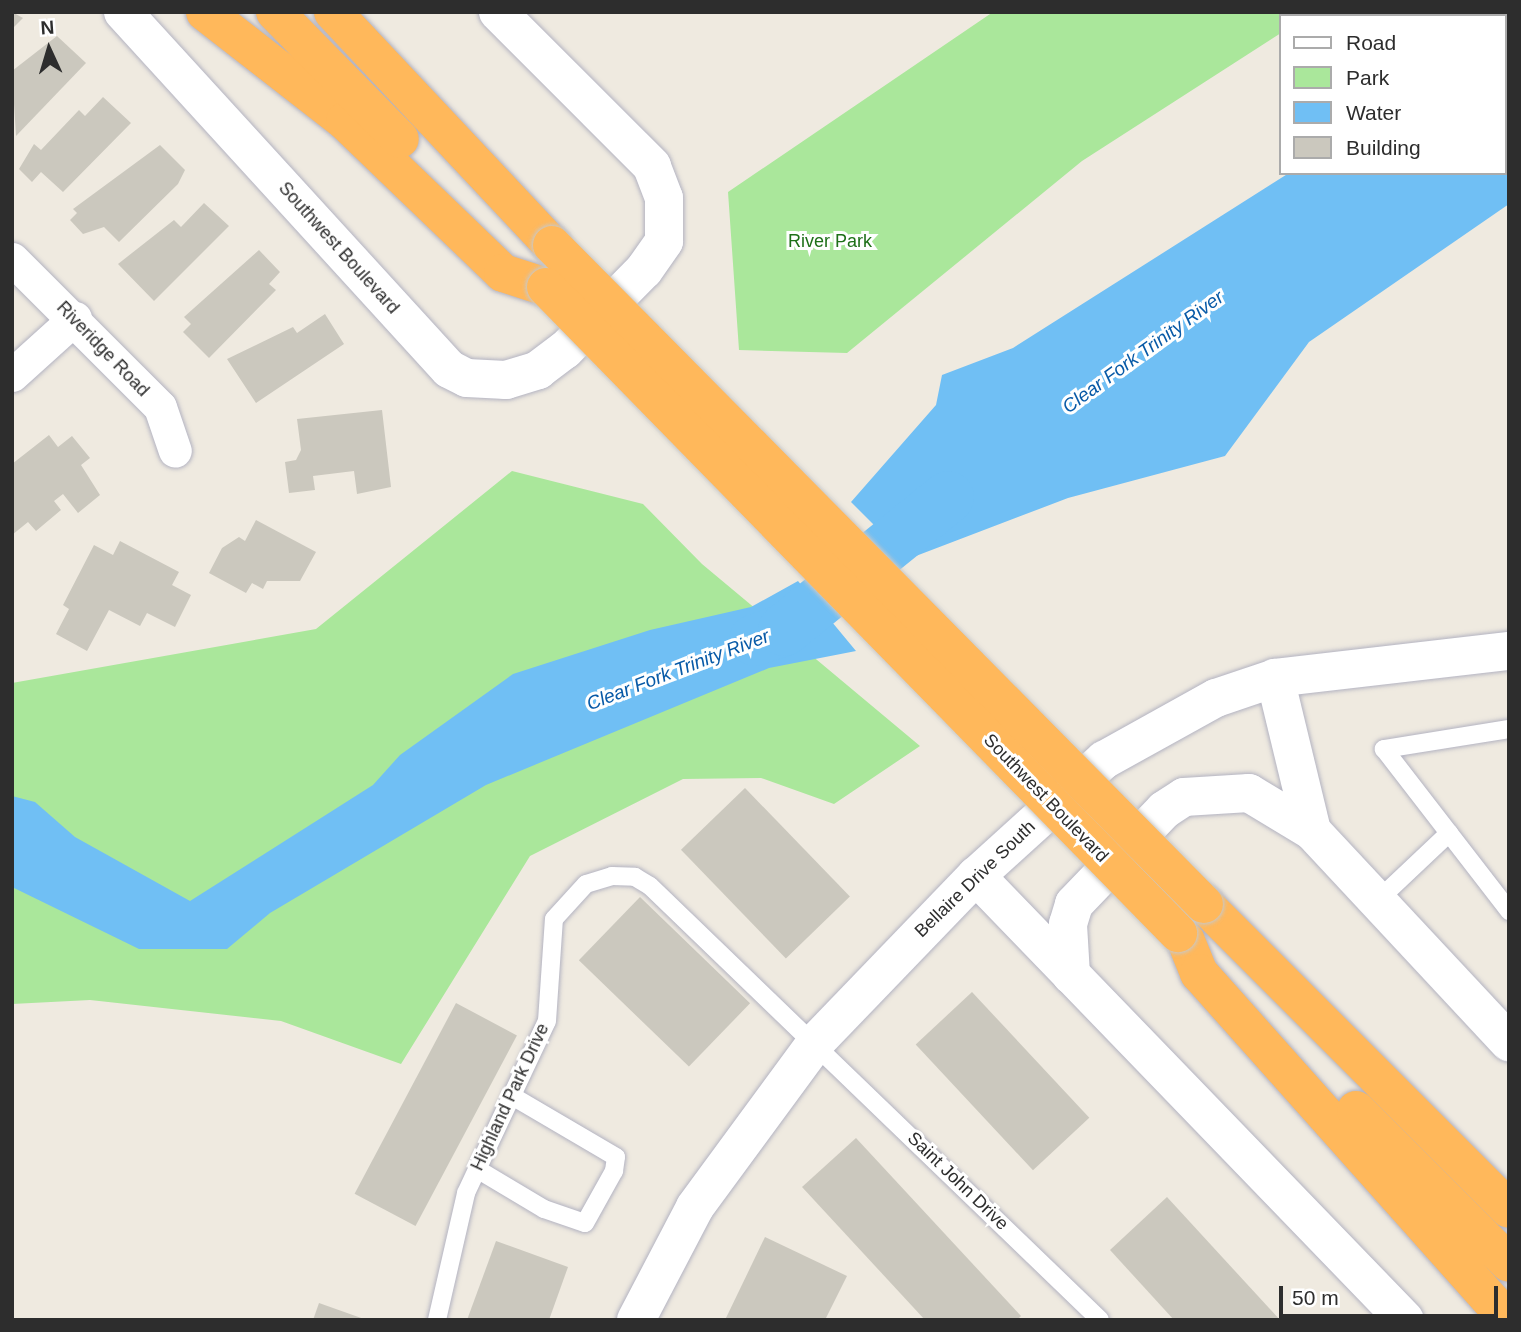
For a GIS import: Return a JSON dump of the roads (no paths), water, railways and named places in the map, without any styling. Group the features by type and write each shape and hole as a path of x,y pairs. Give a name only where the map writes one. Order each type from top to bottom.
{"highway":[{"path":"205,12 345,121 503,273 546,288"},
{"name":"Southwest Boulevard","path":"275,12 1182,937 1509,1263"},
{"name":"Southwest Boulevard","path":"333,12 552,245 1509,1209"},
{"path":"346,12 381,62"},
{"path":"1182,937 1199,973 1508,1320"}],"street":[{"name":"Southwest Boulevard","path":"123,12 449,369 467,379 506,380 538,370 565,350 645,270 664,241 664,198 652,166 498,12"},
{"name":"Riveridge Road","path":"12,259 75,318 160,407 175,451"},
{"path":"12,374 75,318"},
{"name":"Bellaire Drive South","path":"636,1320 695,1207 816,1042 976,876 1104,760 1142,734 1216,698 1275,678 1509,651"},
{"path":"1275,678 1312,831"},
{"path":"1071,975 1068,924 1080,896 1164,810 1184,797 1250,793 1312,831 1375,903 1509,1042"},
{"path":"976,876 1405,1320"}],"lane":[{"path":"1509,729 1384,748 1509,911"},
{"path":"1375,903 1449,833"},
{"name":"Highland Park Drive","path":"437,1320 477,1169 547,1021 554,919 586,884 612,876 635,877 650,886 816,1042"},
{"name":"Saint John Drive","path":"816,1042 1100,1320"},
{"path":"477,1169 544,1209 585,1223 614,1171 616,1157 512,1096"}],"water":[{"path":"1509,12 1509,204 1309,342 1225,456 1068,498 908,559 851,502 936,405 942,375 1013,348 1286,175 1507,175 1507,14 1430,14"},
{"path":"798,581 856,651 769,668 486,785 270,913 227,949 139,949 12,887 12,796 35,802 75,837 190,901 373,785 400,755 513,674 650,630 751,607"}],"waterway":[{"name":"Clear Fork Trinity River","path":"755,640 784,630 948,497"}],"park label":[{"name":"River Park","path":"830,241"}]}
